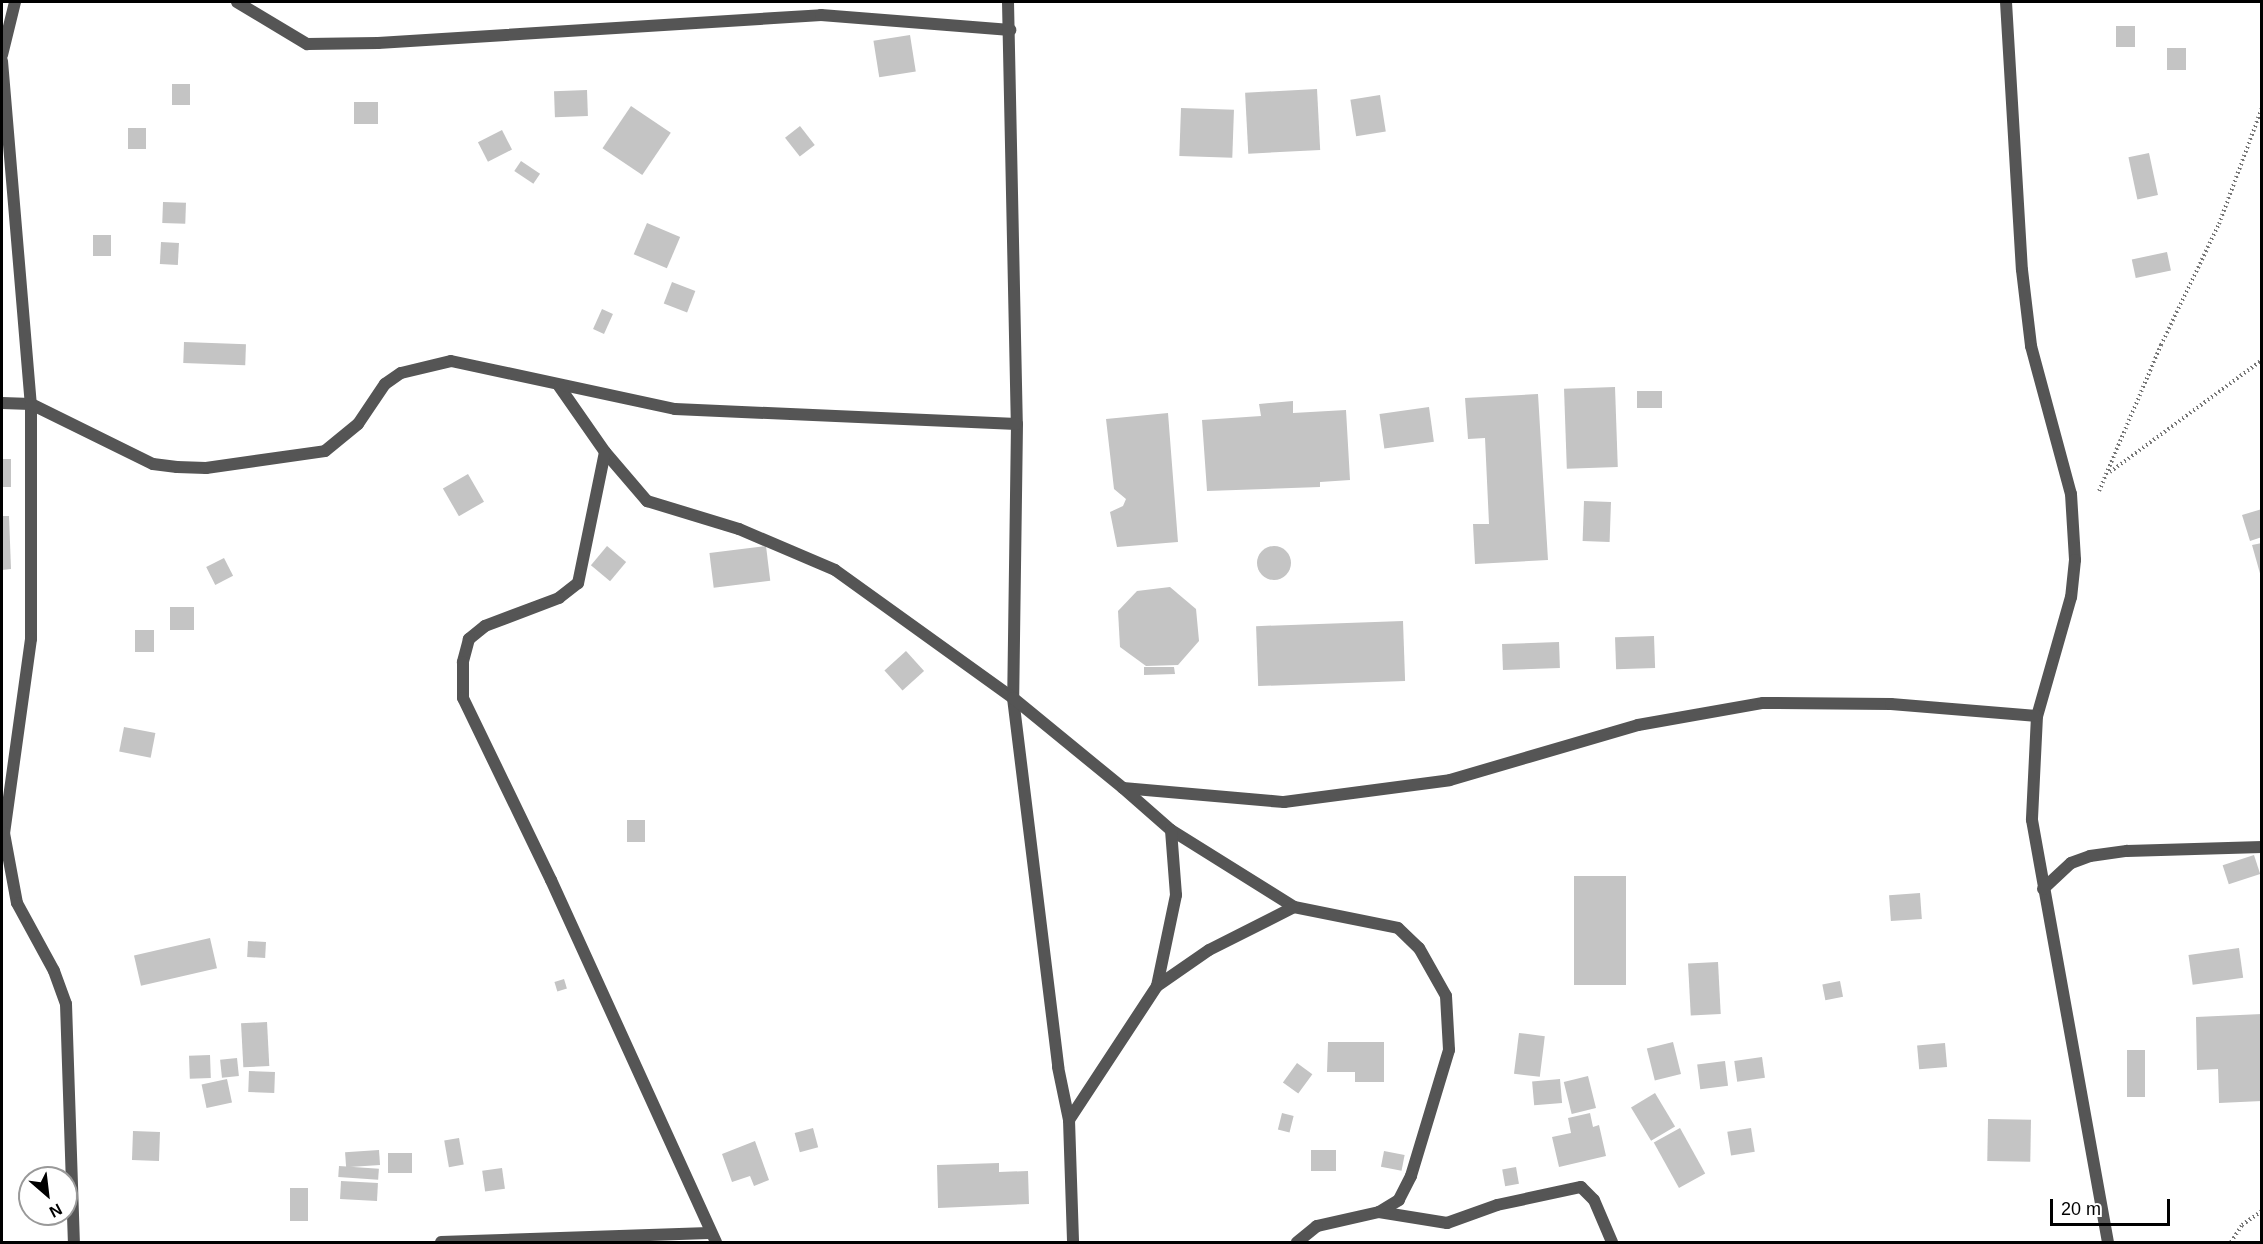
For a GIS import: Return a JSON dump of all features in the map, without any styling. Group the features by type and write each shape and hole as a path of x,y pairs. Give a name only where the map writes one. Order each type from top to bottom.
{"street":[{"path":"2,55 15,2"},
{"path":"237,2 307,44 378,43 821,15 1010,30"},
{"path":"1008,2 1017,424 1012,698 1058,1067 1069,1120 1073,1242"},
{"path":"2006,2 2022,270 2031,346 2071,494 2073,539 2071,597 2037,716 2032,820 2108,1242"},
{"path":"2,61 31,404 31,639 7,784 4,833 17,903 54,971 66,1004 74,1242"},
{"path":"2,404 31,404 153,464 206,468 325,451 358,424 385,384 401,373 430,364 451,361 559,386 675,409 1017,424"},
{"path":"559,386 605,452 647,501 739,529 835,570 1012,698 1171,830 1294,907 1398,928 1419,948 1446,996 1449,1050 1411,1176 1399,1200 1378,1212 1317,1226 1297,1242"},
{"path":"441,1242 712,1238 551,880 463,699 463,662 469,639 485,626 565,595 578,583 605,452"},
{"path":"1123,788 1262,801 1308,799 1450,780 1638,725 1763,702 1891,704 2037,716"},
{"path":"1069,1120 1157,986 1176,895 1171,830"},
{"path":"2043,889 2071,863 2090,856 2127,851 2262,847"},
{"path":"1157,986 1209,950 1294,907"},
{"path":"1378,1212 1447,1223 1497,1206 1581,1187 1594,1200 1612,1242"}],"path":[{"path":"2073,539 2109,473 2161,345 2219,224 2262,108"},
{"path":"2109,473 2262,360"},
{"path":"2231,1242 2242,1225 2262,1211"}],"building":[{"path":"2116,26 2135,26 2135,47 2116,47"},
{"path":"910,35 916,72 879,77 873,41"},
{"path":"2167,48 2186,48 2186,70 2167,70"},
{"path":"172,84 190,84 190,105 172,105"},
{"path":"1317,89 1320,150 1248,154 1245,93"},
{"path":"587,90 588,116 555,117 554,91"},
{"path":"1380,95 1386,132 1356,136 1350,100"},
{"path":"354,102 378,102 378,124 354,124"},
{"path":"631,106 671,133 642,175 602,148"},
{"path":"1181,108 1234,110 1232,158 1179,156"},
{"path":"800,126 815,145 800,157 785,138"},
{"path":"128,128 146,128 146,149 128,149"},
{"path":"502,130 512,150 488,162 478,142"},
{"path":"2149,153 2158,195 2137,199 2128,157"},
{"path":"521,161 540,174 533,184 514,171"},
{"path":"163,202 186,203 185,224 162,223"},
{"path":"647,223 680,237 667,268 634,254"},
{"path":"93,235 111,235 111,256 93,256"},
{"path":"161,242 179,243 178,265 160,264"},
{"path":"2167,252 2171,271 2136,278 2132,259"},
{"path":"672,282 695,291 687,312 664,303"},
{"path":"602,309 613,314 604,334 593,329"},
{"path":"184,342 246,344 245,365 183,363"},
{"path":"1615,387 1618,467 1567,469 1564,389"},
{"path":"1637,391 1662,391 1662,408 1637,408"},
{"path":"1538,394 1548,560 1475,564 1473,524 1489,524 1485,438 1468,439 1465,398"},
{"path":"1293,401 1293,413 1346,410 1350,480 1320,482 1320,487 1207,491 1202,420 1261,416 1259,404"},
{"path":"1429,407 1434,442 1384,449 1379,414"},
{"path":"1168,413 1178,542 1117,547 1110,512 1123,506 1126,499 1114,489 1106,419"},
{"path":"2,459 11,459 11,487 2,487"},
{"path":"468,474 484,502 459,516 443,488"},
{"path":"1584,501 1611,502 1610,542 1583,541"},
{"path":"2262,509 2262,537 2250,541 2242,515"},
{"path":"2,516 9,516 11,569 2,570"},
{"path":"2262,543 2262,577 2261,577 2252,545"},
{"path":"607,546 626,562 610,581 591,565"},
{"path":"766,546 770,581 714,588 709,553"},
{"path":"1274,546 1286,551 1291,563 1286,575 1274,580 1262,575 1257,563 1262,551"},
{"path":"224,558 233,576 215,585 206,567"},
{"path":"1170,587 1196,609 1199,641 1178,665 1146,666 1120,647 1118,611 1137,591"},
{"path":"170,607 194,607 194,630 170,630"},
{"path":"1403,621 1405,681 1258,686 1256,626"},
{"path":"135,630 154,630 154,652 135,652"},
{"path":"1654,636 1655,668 1616,669 1615,637"},
{"path":"1559,642 1560,668 1503,670 1502,644"},
{"path":"906,651 924,671 903,690 884,670"},
{"path":"1144,667 1174,667 1175,674 1144,675"},
{"path":"124,727 155,733 151,758 119,752"},
{"path":"627,820 645,820 645,842 627,842"},
{"path":"2254,855 2260,874 2229,884 2223,865"},
{"path":"1574,876 1626,876 1626,985 1574,985"},
{"path":"1920,893 1922,919 1891,921 1889,895"},
{"path":"210,938 217,968 141,986 134,956"},
{"path":"248,941 266,942 265,958 247,957"},
{"path":"2239,948 2243,978 2193,985 2188,955"},
{"path":"1718,962 1721,1014 1691,1015 1688,964"},
{"path":"564,979 567,989 557,991 554,982"},
{"path":"1840,981 1843,997 1825,1000 1822,984"},
{"path":"2262,1014 2262,1101 2219,1103 2218,1069 2197,1070 2196,1017"},
{"path":"267,1022 269,1066 243,1067 241,1023"},
{"path":"1519,1033 1545,1036 1540,1077 1514,1074"},
{"path":"1328,1042 1384,1042 1384,1082 1355,1082 1355,1072 1327,1072"},
{"path":"1673,1042 1681,1074 1655,1081 1647,1049"},
{"path":"1945,1043 1947,1067 1919,1069 1917,1045"},
{"path":"2127,1050 2145,1050 2145,1097 2127,1097"},
{"path":"210,1055 211,1078 190,1079 189,1056"},
{"path":"1762,1057 1765,1078 1737,1082 1734,1061"},
{"path":"237,1058 239,1076 222,1078 220,1060"},
{"path":"1725,1061 1728,1086 1700,1089 1697,1064"},
{"path":"1297,1063 1312,1074 1298,1094 1283,1082"},
{"path":"249,1071 275,1072 274,1093 248,1092"},
{"path":"1588,1076 1596,1108 1572,1114 1564,1082"},
{"path":"227,1079 232,1102 207,1108 202,1084"},
{"path":"1560,1079 1562,1103 1534,1105 1532,1081"},
{"path":"1655,1093 1675,1126 1651,1141 1631,1107"},
{"path":"1282,1113 1294,1116 1290,1132 1278,1129"},
{"path":"1590,1113 1593,1127 1599,1125 1606,1156 1559,1167 1552,1137 1571,1133 1568,1118"},
{"path":"1988,1119 2031,1120 2030,1162 1987,1161"},
{"path":"813,1128 818,1147 800,1152 795,1133"},
{"path":"1680,1128 1705,1173 1679,1188 1654,1143"},
{"path":"1751,1128 1755,1152 1731,1155 1727,1132"},
{"path":"133,1131 160,1132 159,1161 132,1160"},
{"path":"459,1138 464,1165 449,1167 444,1141"},
{"path":"755,1141 769,1180 754,1186 750,1176 732,1182 722,1154"},
{"path":"379,1150 380,1165 346,1167 345,1152"},
{"path":"1311,1150 1336,1150 1336,1171 1311,1171"},
{"path":"1384,1151 1405,1155 1402,1171 1381,1167"},
{"path":"388,1153 412,1153 412,1173 388,1173"},
{"path":"999,1163 999,1172 1028,1171 1029,1204 938,1208 937,1165"},
{"path":"339,1166 379,1169 378,1180 338,1177"},
{"path":"1516,1167 1519,1184 1505,1186 1502,1169"},
{"path":"502,1168 505,1189 485,1192 482,1171"},
{"path":"341,1181 378,1183 377,1201 340,1199"},
{"path":"290,1188 308,1188 308,1221 290,1221"}]}
